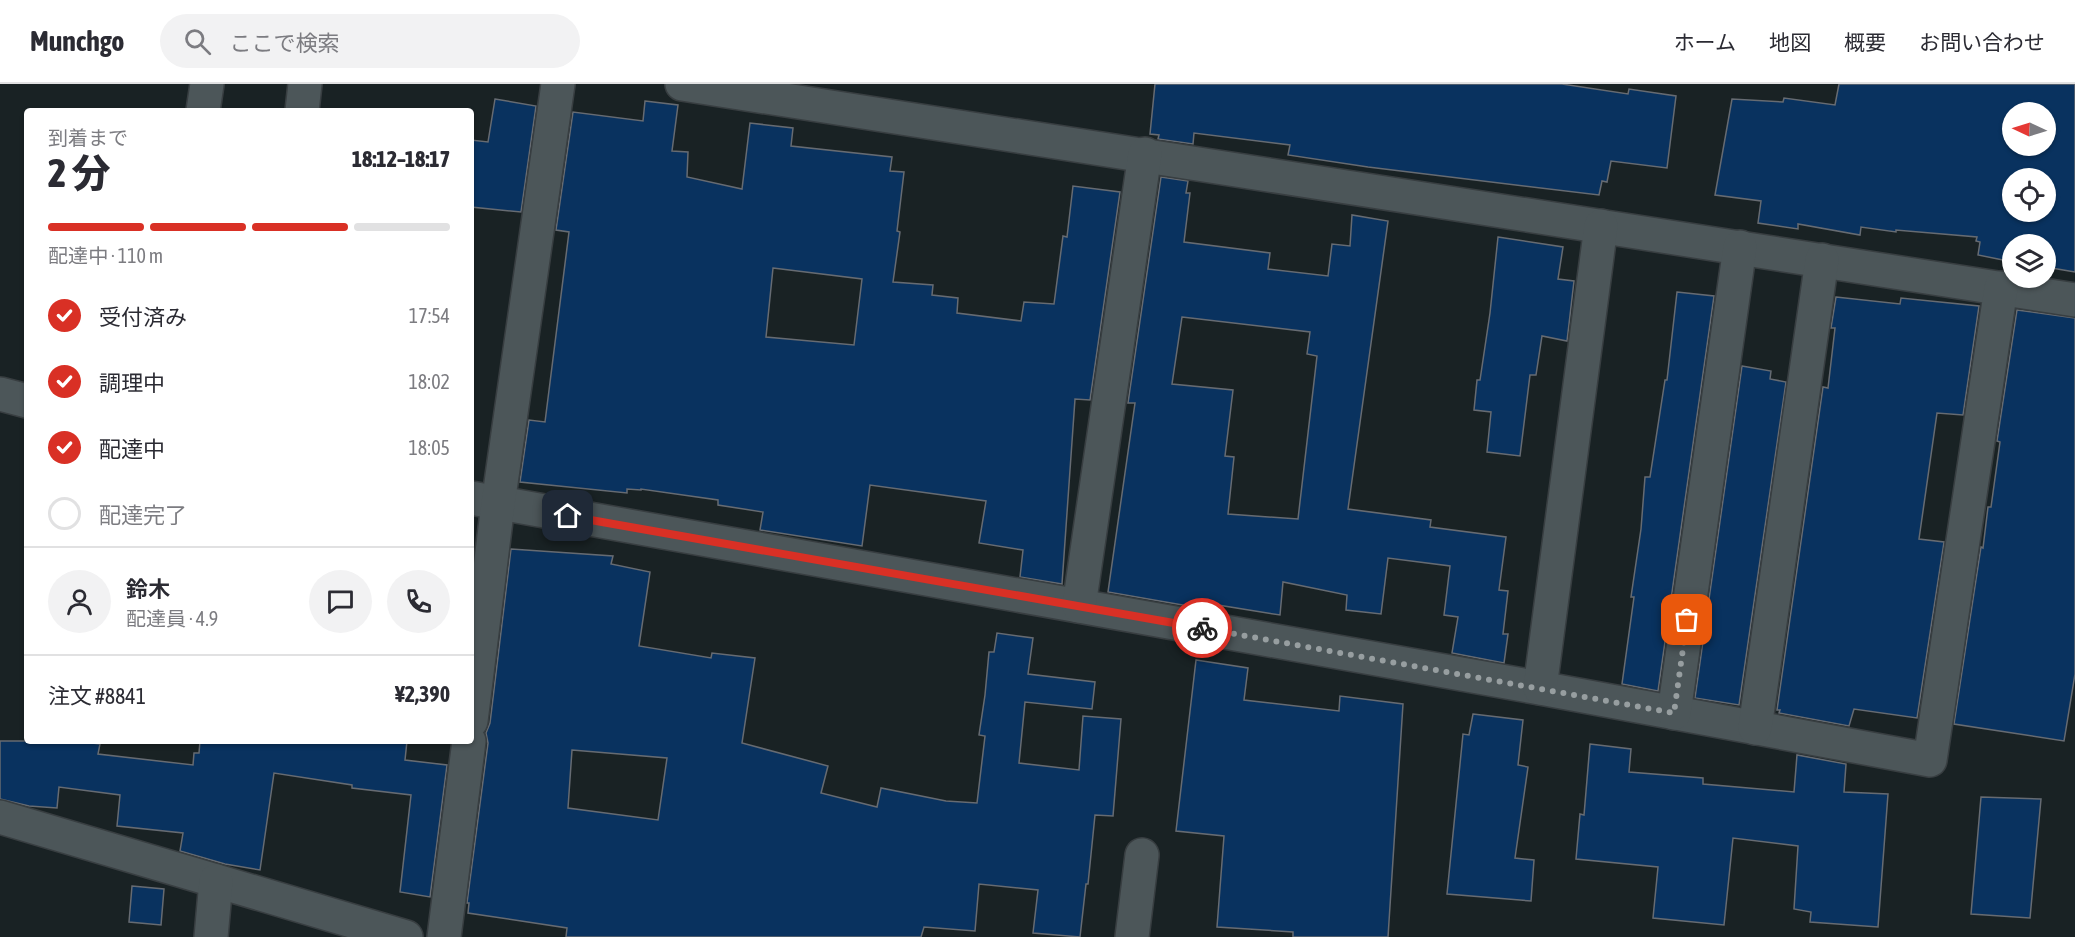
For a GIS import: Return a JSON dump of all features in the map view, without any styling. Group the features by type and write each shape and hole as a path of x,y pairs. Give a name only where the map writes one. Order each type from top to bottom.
{"street":[{"path":"203,108 207,84"},
{"path":"302,108 305,84"},
{"path":"474,674 485,501 558,84"},
{"path":"682,84 2075,300"},
{"path":"1079,606 1144,154"},
{"path":"1540,688 1601,226"},
{"path":"1674,713 1740,247"},
{"path":"1755,728 1822,260"},
{"path":"485,501 1540,688 1930,760 2001,288"},
{"path":"0,394 24,400"},
{"path":"444,937 468,744"},
{"path":"0,817 406,937"},
{"path":"1132,937 1142,855"},
{"path":"211,937 216,881"}],"building":[{"path":"1155,84 1562,84 1628,94 1629,89 1676,96 1667,168 1611,161 1607,182 1602,181 1599,195 1288,155 1290,145 1194,133 1193,144 1158,139 1159,135 1150,134"},
{"path":"1839,84 2075,84 2075,272 2056,269 2056,234 2002,234 2002,260 1978,255 1980,242 1976,241 1977,237 1896,230 1896,232 1861,227 1860,235 1798,224 1798,229 1758,223 1761,201 1715,195 1732,99 1783,102 1784,98 1835,105"},
{"path":"495,99 536,106 521,212 474,207 474,140 488,142"},
{"path":"645,101 678,105 672,151 688,152 687,177 742,189 750,123 793,128 791,146 892,157 890,171 904,172 897,231 900,232 893,282 933,285 932,295 958,298 957,313 1021,321 1024,302 1054,304 1063,236 1067,237 1073,186 1120,192 1090,400 1075,399 1062,584 1020,577 1023,550 979,543 986,501 870,485 862,546 760,530 763,512 718,505 718,500 641,489 627,489 627,493 520,482 529,420 545,422 569,232 556,230 573,112 643,121","holes":["773,268 862,279 854,345 766,337"]},
{"path":"1161,177 1188,181 1186,193 1190,193 1184,242 1270,253 1268,269 1328,276 1332,244 1350,246 1352,215 1388,221 1348,509 1431,520 1430,527 1506,537 1499,590 1508,591 1503,634 1508,634 1504,663 1452,653 1458,617 1444,615 1450,566 1388,558 1381,614 1346,610 1347,595 1283,582 1280,615 1199,602 1199,608 1108,592 1135,403 1128,403","holes":["1182,317 1310,332 1307,354 1317,356 1298,519 1228,514 1234,457 1225,456 1233,390 1172,384"]},
{"path":"1498,237 1563,247 1558,279 1574,281 1567,341 1542,336 1536,375 1530,375 1520,456 1487,452 1491,412 1474,410 1477,380 1480,380 1490,313"},
{"path":"1677,292 1714,296 1658,691 1622,684 1634,597 1631,597 1641,529 1645,477 1650,477 1665,380 1667,380"},
{"path":"1836,297 1900,304 1901,298 1979,306 1963,415 1937,413 1919,539 1944,542 1917,718 1854,709 1849,726 1779,713 1780,710 1777,710 1823,387 1828,388 1835,328 1831,328"},
{"path":"2017,310 2075,318 2075,674 2064,741 1954,724 1981,547 1983,548 1988,507 1991,507 2000,442 1997,441"},
{"path":"1742,366 1771,371 1770,379 1786,382 1739,705 1695,698"},
{"path":"511,549 613,556 611,564 650,572 639,646 711,658 712,653 755,658 742,743 828,766 821,793 877,807 881,788 946,801 977,803 985,736 979,735 989,652 994,652 997,633 1033,638 1028,674 1095,682 1092,709 1025,702 1019,763 1079,770 1083,716 1121,719 1113,816 1095,815 1080,937 1033,933 1038,890 979,884 975,931 924,927 921,937 566,937 567,928 468,913 469,903 467,903 488,743 486,733 490,723","holes":["572,750 667,758 658,820 568,808"]},
{"path":"1196,660 1248,668 1244,700 1339,711 1340,696 1403,704 1388,937 1293,937 1293,932 1217,927 1224,836 1176,831"},
{"path":"1473,714 1523,720 1518,765 1528,767 1515,858 1534,860 1531,901 1447,894 1463,734 1469,735"},
{"path":"0,741 24,741 24,744 100,744 98,754 193,765 194,753 199,753 200,744 407,744 405,760 447,765 430,897 400,892 411,795 352,788 352,785 274,773 260,870 225,864 180,851 183,833 117,826 120,795 59,787 57,808 29,806 0,799"},
{"path":"1590,744 1631,749 1629,772 1703,778 1703,784 1794,792 1797,755 1846,764 1844,792 1888,794 1878,927 1810,922 1811,912 1794,909 1798,846 1733,838 1724,925 1653,918 1658,867 1576,859 1580,814 1584,815"},
{"path":"1981,797 2041,799 2030,918 1971,914"},
{"path":"132,886 164,889 161,925 129,922"}],"way so far":[{"path":"1202,628 1674,713 1687,620"}],"route":[{"path":"568,516 1202,628"}]}
